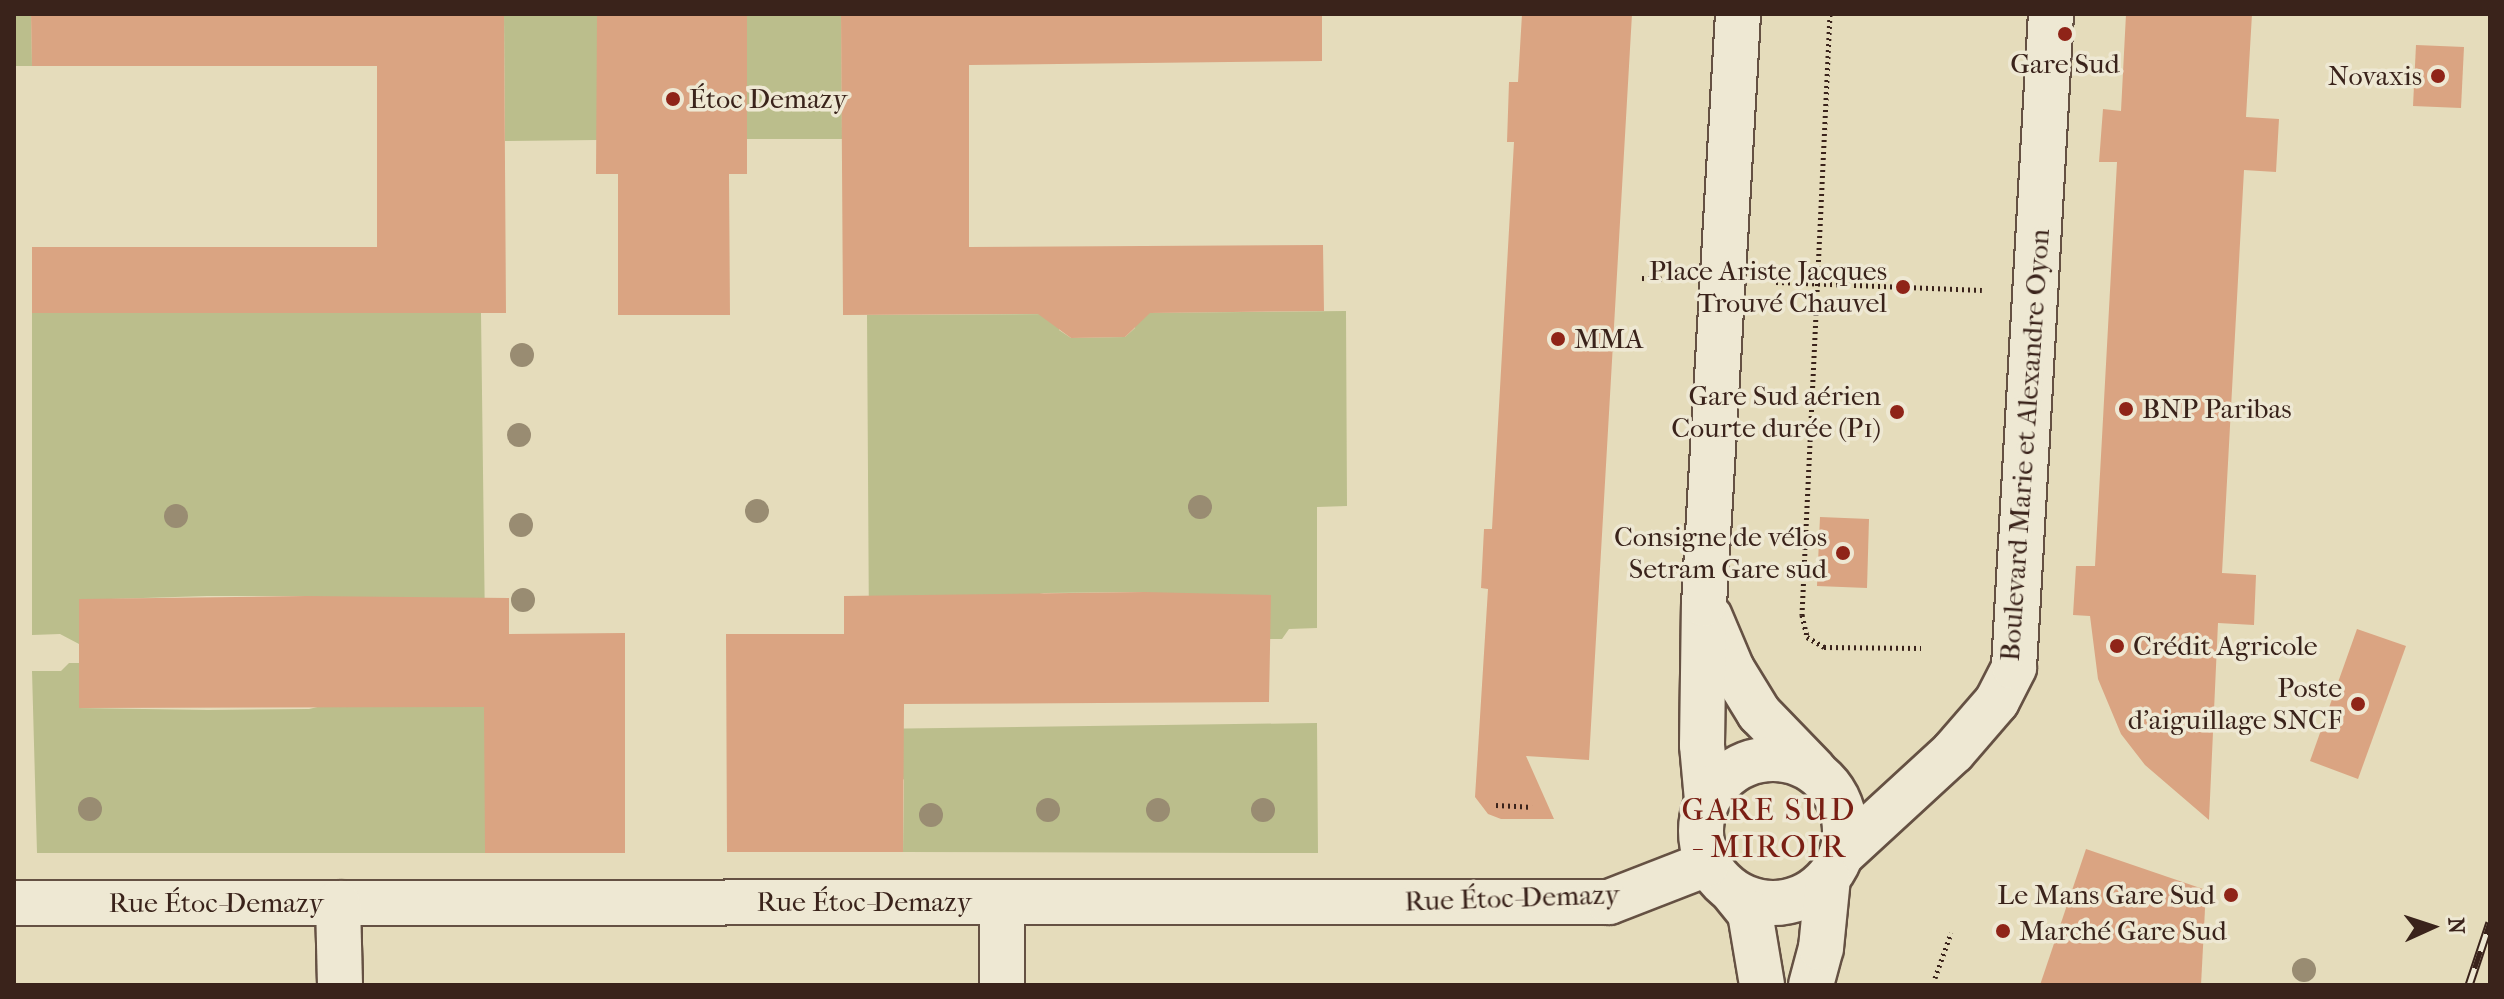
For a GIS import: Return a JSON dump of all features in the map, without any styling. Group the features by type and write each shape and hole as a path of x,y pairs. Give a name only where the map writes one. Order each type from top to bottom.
{"street":[{"path":"1707,800 1702,745 1704,604 1738,14"},
{"name":"Boulevard Marie et Alexandre Oyon","path":"1834,866 1953,752 1997,701 2014,667 2051,14"},
{"path":"1704,604 1732,669 1759,713 1835,794 1843,817 1821,948 1811,985"},
{"path":"1762,985 1750,913 1720,877 1700,824 1707,800 1720,781 1753,761 1778,759 1816,773"},
{"path":"1720,877 1760,903 1785,903 1818,889 1834,866"},
{"name":"Rue Étoc-Demazy","path":"14,903 1609,902 1720,877"},
{"path":"1002,902 1002,985"},
{"path":"338,903 340,985"}],"path":[{"path":"1830,14 1802,615 1807,637 1824,647 1921,648"},
{"path":"1642,278 2036,291"},
{"path":"1496,805 1532,807"},
{"path":"1935,978 1951,933"}],"green space":[{"path":"14,14 31,14 32,66 14,66"},
{"path":"504,14 597,14 597,140 505,141"},
{"path":"747,14 841,14 842,139 747,139"},
{"path":"1346,311 1347,506 1317,507 1317,628 1289,629 1282,639 1270,639 1143,592 1044,593 869,634 867,315 1059,314 1059,330 1071,338 1125,337 1135,328 1134,313"},
{"path":"32,313 481,313 485,629 305,596 207,596 79,600 79,644 60,634 32,635"},
{"path":"69,663 79,663 79,708 208,710 309,709 485,667 485,853 37,853 32,671 61,671"},
{"path":"1317,723 1318,853 903,852 904,780 869,729"}],"building":[{"path":"31,14 504,14 506,313 32,313 32,247 377,247 377,66 32,66"},
{"name":"Étoc Demazy","path":"597,14 747,14 747,174 729,174 730,315 618,315 618,174 596,174"},
{"path":"841,14 1322,14 1322,61 969,65 969,247 1323,245 1324,311 1150,313 1125,337 1071,338 1038,314 843,315"},
{"name":"MMA","path":"1522,14 1632,14 1589,760 1526,756 1554,819 1501,819 1488,814 1475,797 1488,589 1481,588 1484,529 1492,529 1514,142 1507,142 1509,82 1518,82"},
{"path":"2126,14 2252,14 2246,117 2279,119 2276,172 2244,170 2222,573 2256,575 2254,625 2218,623 2209,820 2145,765 2121,734 2098,679 2090,616 2073,615 2076,566 2095,566 2117,162 2099,162 2103,109 2121,111"},
{"name":"Novaxis","path":"2416,45 2464,47 2461,108 2413,106"},
{"name":"Consigne de vélos Setram Gare sud","path":"1820,517 1869,519 1867,588 1817,586"},
{"path":"1144,592 1271,595 1269,702 904,704 903,852 727,852 726,634 844,634 844,596"},
{"path":"306,596 509,598 509,634 625,633 625,853 485,853 484,707 79,708 79,599"},
{"name":"Poste d'aiguillage SNCF","path":"2357,629 2406,646 2358,779 2310,761"},
{"path":"2086,849 2206,890 2201,985 2040,985"}],"railway":[{"path":"2469,985 2490,922"}],"place":[{"name":"Gare Sud","path":"2065,34"},
{"name":"Novaxis","path":"2438,76"},
{"name":"Étoc Demazy","path":"673,99"},
{"name":"Place Ariste Jacques Trouvé Chauvel","path":"1903,287"},
{"name":"MMA","path":"1558,339"},
{"name":"BNP Paribas","path":"2126,409"},
{"name":"Gare Sud aérien Courte durée (P1)","path":"1897,412"},
{"name":"Consigne de vélos Setram Gare sud","path":"1843,553"},
{"name":"Crédit Agricole","path":"2117,646"},
{"name":"Poste d'aiguillage SNCF","path":"2358,704"},
{"name":"Le Mans Gare Sud","path":"2231,895"},
{"name":"Marché Gare Sud","path":"2003,931"}],"district":[{"name":"GARE SUD - MIROIR","path":"1769,830"}]}
